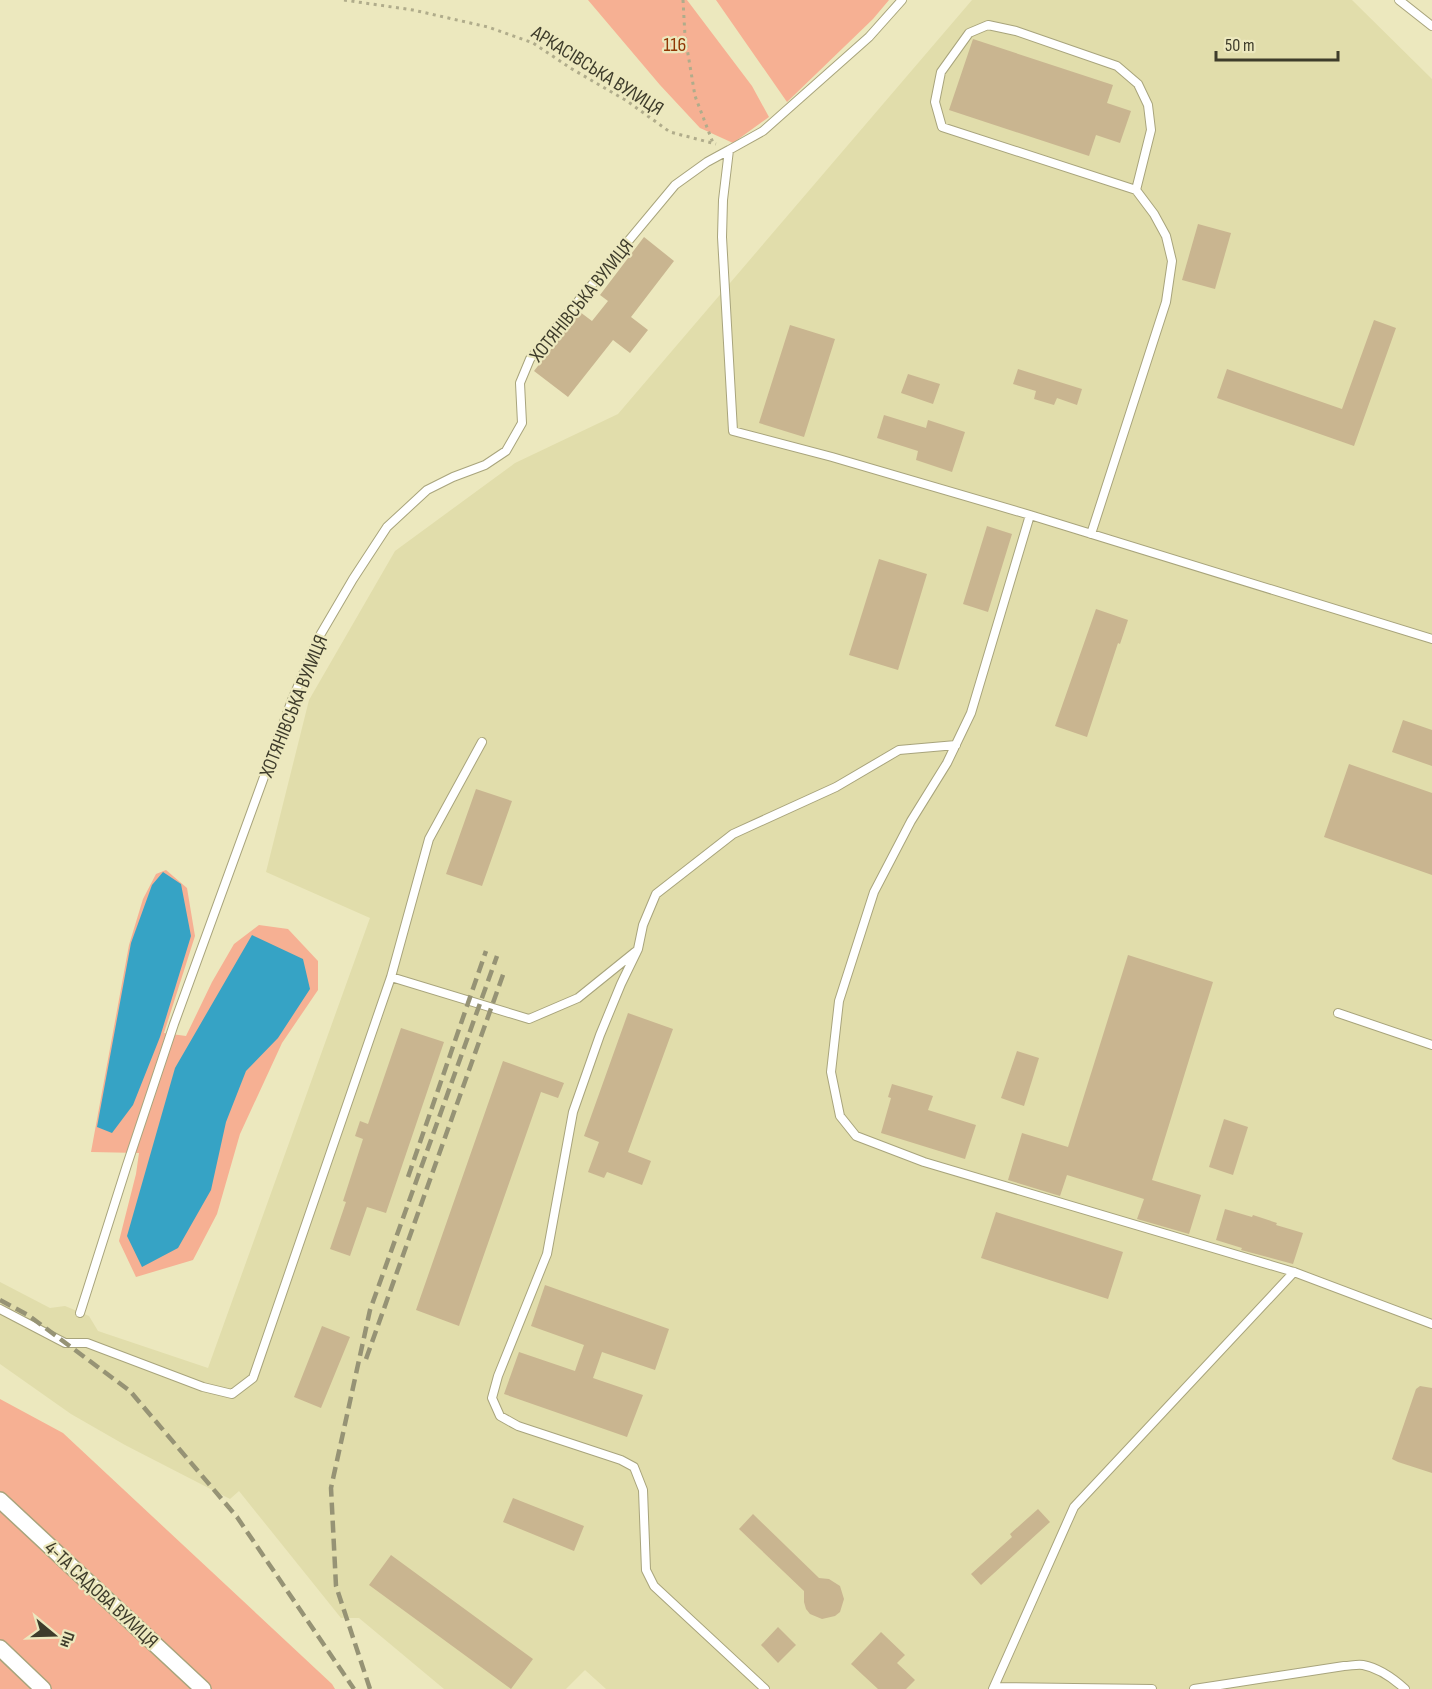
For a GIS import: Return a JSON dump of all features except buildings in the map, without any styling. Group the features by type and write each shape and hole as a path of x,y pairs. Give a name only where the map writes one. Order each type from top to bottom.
{"street":[{"name":"4-ТА САДОВА ВУЛИЦЯ","path":"0,1500 203,1689"},
{"path":"0,1648 43,1689"}],"lane":[{"name":"ХОТЯНІВСЬКА ВУЛИЦЯ","path":"80,1313 174,1024 292,700 319,637 353,579 387,527 427,490 485,465 506,451 522,423 520,383 530,359 675,185 707,162 763,131 869,37 902,0"},
{"path":"1399,0 1432,26"},
{"path":"1091,534 1166,302 1172,261 1166,236 1136,189 942,127 935,102 941,72 969,33 988,25 1016,31 1117,66 1138,84 1148,105 1151,130 1136,189"},
{"path":"729,150 723,200 722,237 733,431 832,457 1029,515 1432,639"},
{"path":"1029,515 972,713 947,763 911,821 874,892 839,1001 831,1072 840,1116 856,1136 924,1162 1294,1272 1432,1324"},
{"path":"0,1310 65,1343 87,1343 203,1387 232,1394 254,1378 392,977 429,839 482,742"},
{"path":"765,1689 654,1586 646,1570 644,1490 634,1467 621,1460 518,1426 500,1416 492,1398 498,1376 548,1254 573,1112 600,1035 638,949 643,925 656,894 733,834 836,787 899,750 956,745"},
{"path":"392,977 529,1019 578,998 638,949"},
{"path":"1338,1013 1432,1045"},
{"path":"1152,1689 994,1688 1074,1507 1294,1272"},
{"path":"1194,1689 1354,1665 1363,1665 1378,1671 1394,1679 1405,1689"}],"path":[{"name":"АРКАСІВСЬКА ВУЛИЦЯ","path":"344,0 413,10 488,27 533,43 627,101 670,132 713,143 729,150"},
{"path":"683,0 685,36 695,96 713,143"}],"shaded area":[{"path":"972,0 1352,0 1432,79 1432,1689 606,1689 585,1670 566,1689 444,1689 359,1618 341,1618 239,1491 230,1499 125,1445 71,1414 0,1364 0,1282 50,1308 65,1306 89,1316 98,1331 208,1368 370,918 266,872 309,700 395,551 515,463 618,414"}],"green space":[{"name":"116","path":"588,0 687,0 752,86 769,117 733,143 700,128"},
{"name":"116","path":"716,0 889,0 873,19 787,102"},
{"path":"166,870 187,888 195,936 164,1033 186,1036 212,982 234,944 259,925 288,929 318,961 318,990 282,1043 240,1134 217,1214 193,1260 136,1277 119,1241 139,1153 91,1152 129,945 143,899 156,874"},
{"path":"0,1399 63,1433 335,1689 0,1689"}],"water":[{"path":"163,872 181,884 191,936 160,1037 133,1105 112,1133 97,1127 131,943 152,885"},
{"path":"252,935 303,959 310,989 278,1038 246,1071 226,1122 211,1190 178,1248 142,1267 127,1236 175,1068"}],"railway":[{"path":"408,1177 486,951"},
{"path":"370,1689 336,1586 331,1488 370,1310 497,956"},
{"path":"366,1359 504,972"},
{"path":"0,1300 28,1315 130,1391 237,1517 354,1689"}]}
